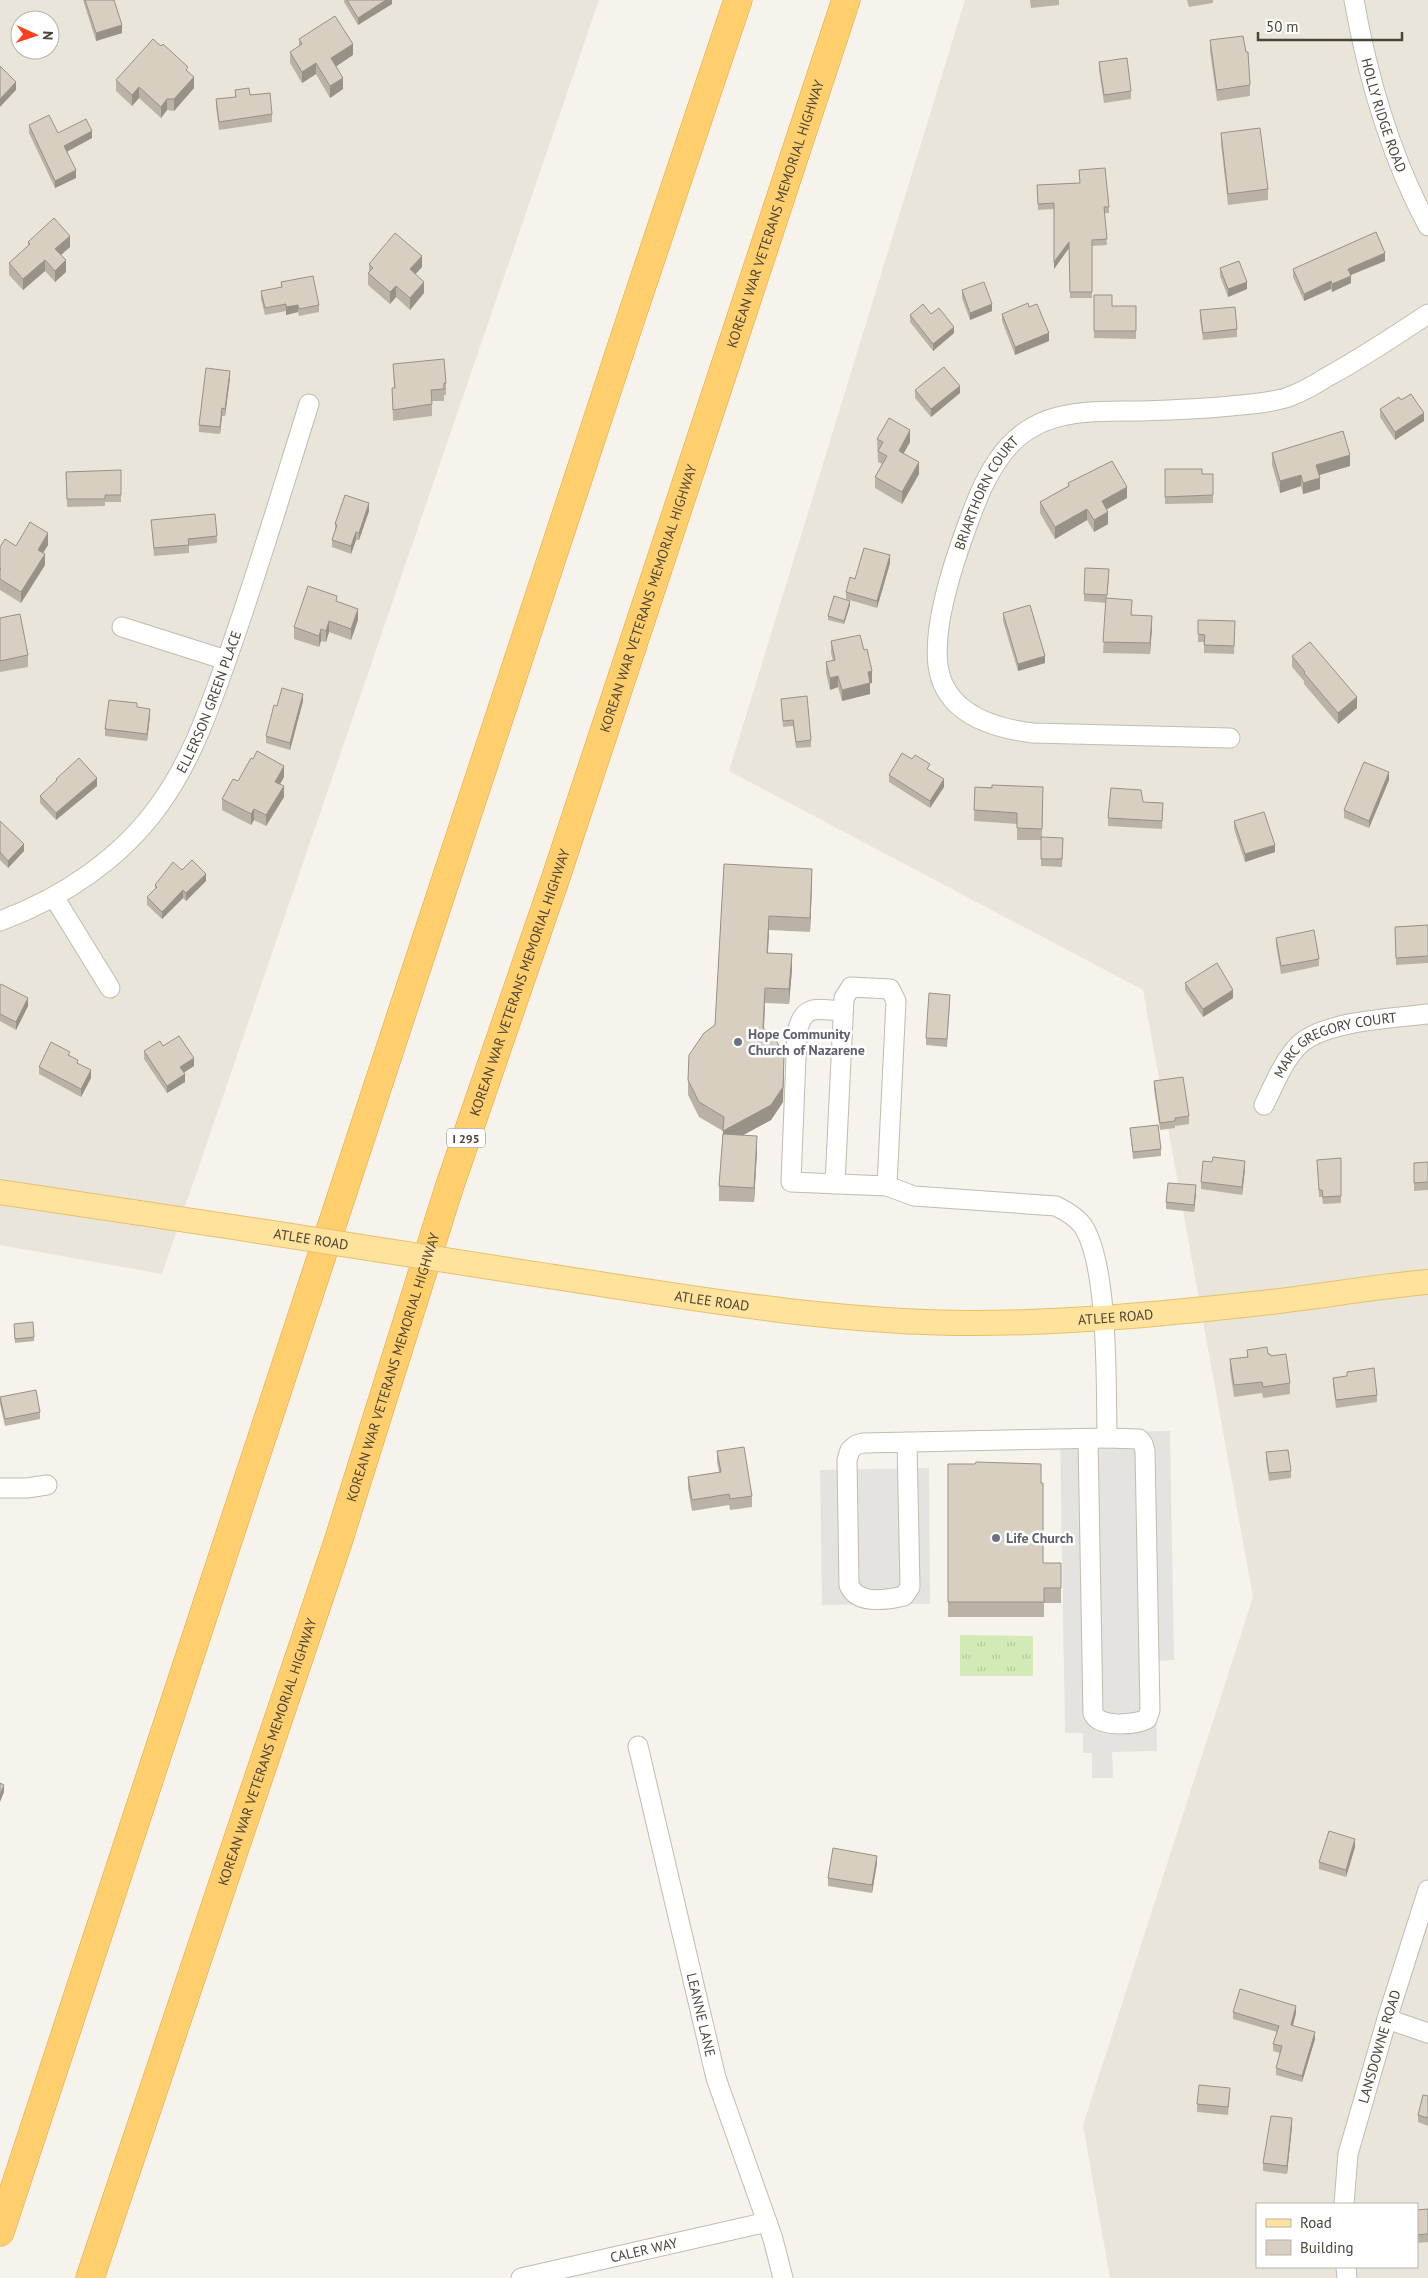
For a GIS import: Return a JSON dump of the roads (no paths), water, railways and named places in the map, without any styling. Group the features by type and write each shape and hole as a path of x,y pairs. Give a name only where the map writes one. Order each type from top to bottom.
{"highway":[{"path":"0,2232 622,343 738,0"},
{"name":"KOREAN WAR VETERANS MEMORIAL HIGHWAY","path":"90,2278 335,1551 449,1188 552,890 846,0"}],"main road":[{"name":"ATLEE ROAD","path":"0,1192 723,1302 825,1316 878,1320 976,1323 1103,1318 1255,1304 1428,1282"}],"street":[{"name":"HOLLY RIDGE ROAD","path":"1354,0 1373,88 1409,192 1428,226"},
{"name":"BRIARTHORN COURT","path":"1230,738 1033,733 981,721 954,701 944,686 939,672 936,650 945,598 959,547 977,498 998,460 1012,443 1026,431 1049,419 1070,413 1091,411 1196,410 1249,404 1290,396 1352,363 1428,314"},
{"name":"ELLERSON GREEN PLACE","path":"0,921 54,897 106,861 134,835 159,805 180,773 197,739 226,660 310,404"},
{"path":"122,627 226,660"},
{"path":"54,897 110,988"},
{"path":"835,1184 844,998 851,987 890,989 896,1001 887,1186"},
{"path":"843,1011 809,1011 802,1015 799,1023 791,1182 887,1186 914,1196 1056,1206 1071,1214 1083,1225 1096,1259 1103,1318 1108,1438"},
{"name":"MARC GREGORY COURT","path":"1264,1105 1286,1062 1298,1045 1309,1037 1334,1028 1383,1019 1428,1014"},
{"path":"906,1442 910,1587 904,1596 899,1597 867,1599 859,1597 855,1595 849,1585 847,1460 850,1450 856,1445 906,1442 1108,1438 1139,1439 1145,1451 1150,1710 1147,1719 1138,1722 1105,1722 1097,1719 1093,1712 1088,1439"},
{"path":"0,1488 27,1488 47,1484"},
{"name":"LEANNE LANE","path":"638,1746 716,2078 767,2222 783,2278"},
{"name":"LANSDOWNE ROAD","path":"1344,2203 1348,2154 1387,2019 1428,1890"},
{"path":"1387,2019 1428,2033"},
{"name":"CALER WAY","path":"521,2278 767,2222"}],"place":[{"name":"Hope Community Church of Nazarene","path":"738,1042"},
{"name":"Life Church","path":"996,1538"}]}
